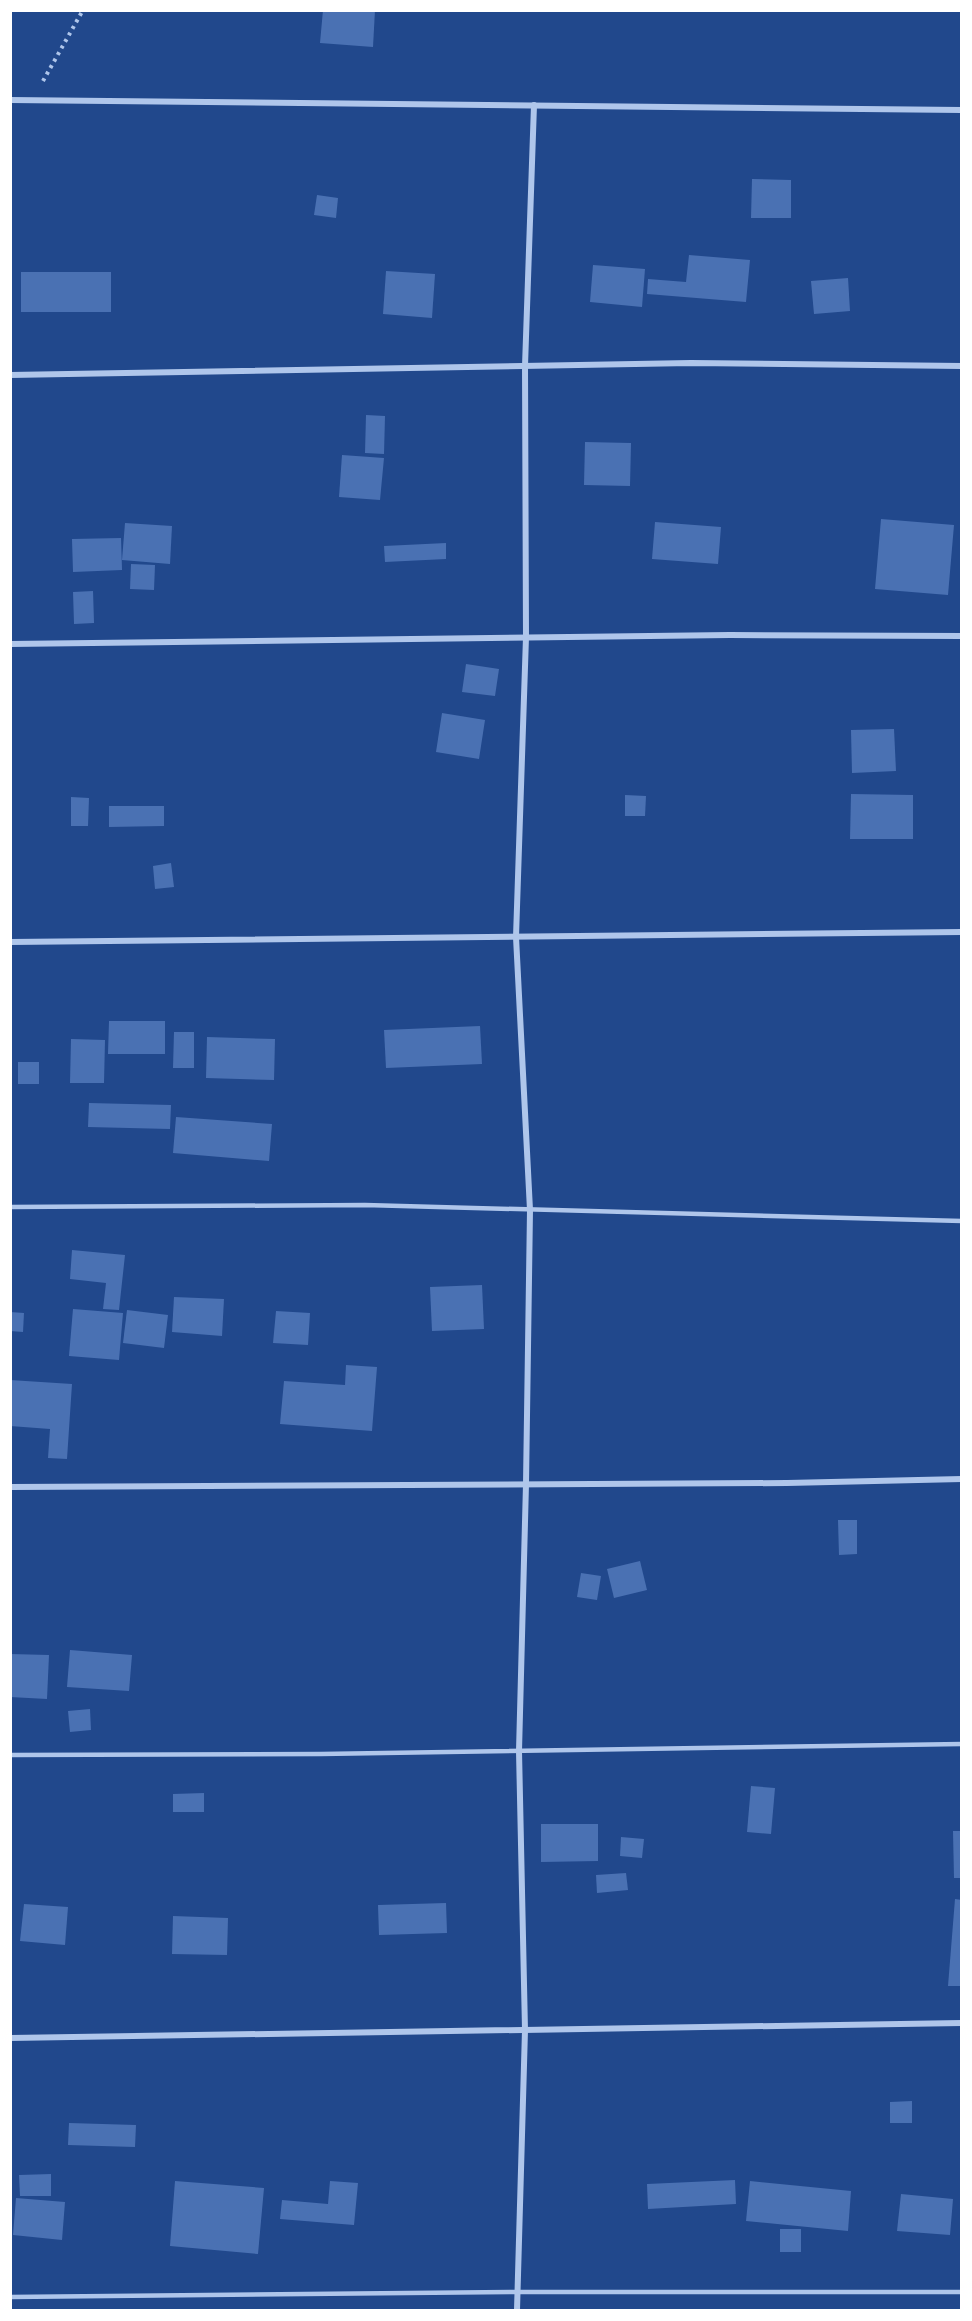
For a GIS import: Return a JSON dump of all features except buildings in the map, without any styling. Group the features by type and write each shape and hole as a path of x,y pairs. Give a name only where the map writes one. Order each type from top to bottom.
{"street":[{"path":"10,100 962,110"},
{"path":"517,2310 525,2030 519,1751 530,1210 516,937 526,637 525,366 534,105"},
{"path":"10,375 691,363 962,366"},
{"path":"10,644 730,635 962,636"},
{"path":"10,942 962,932"},
{"path":"10,1487 962,1479"},
{"path":"10,2038 962,2024"}],"lane":[{"path":"10,1207 365,1205 962,1221"},
{"path":"10,1755 309,1755 962,1744"},
{"path":"10,2297 517,2292 962,2292"}],"path":[{"path":"32,100 83,10"}]}
